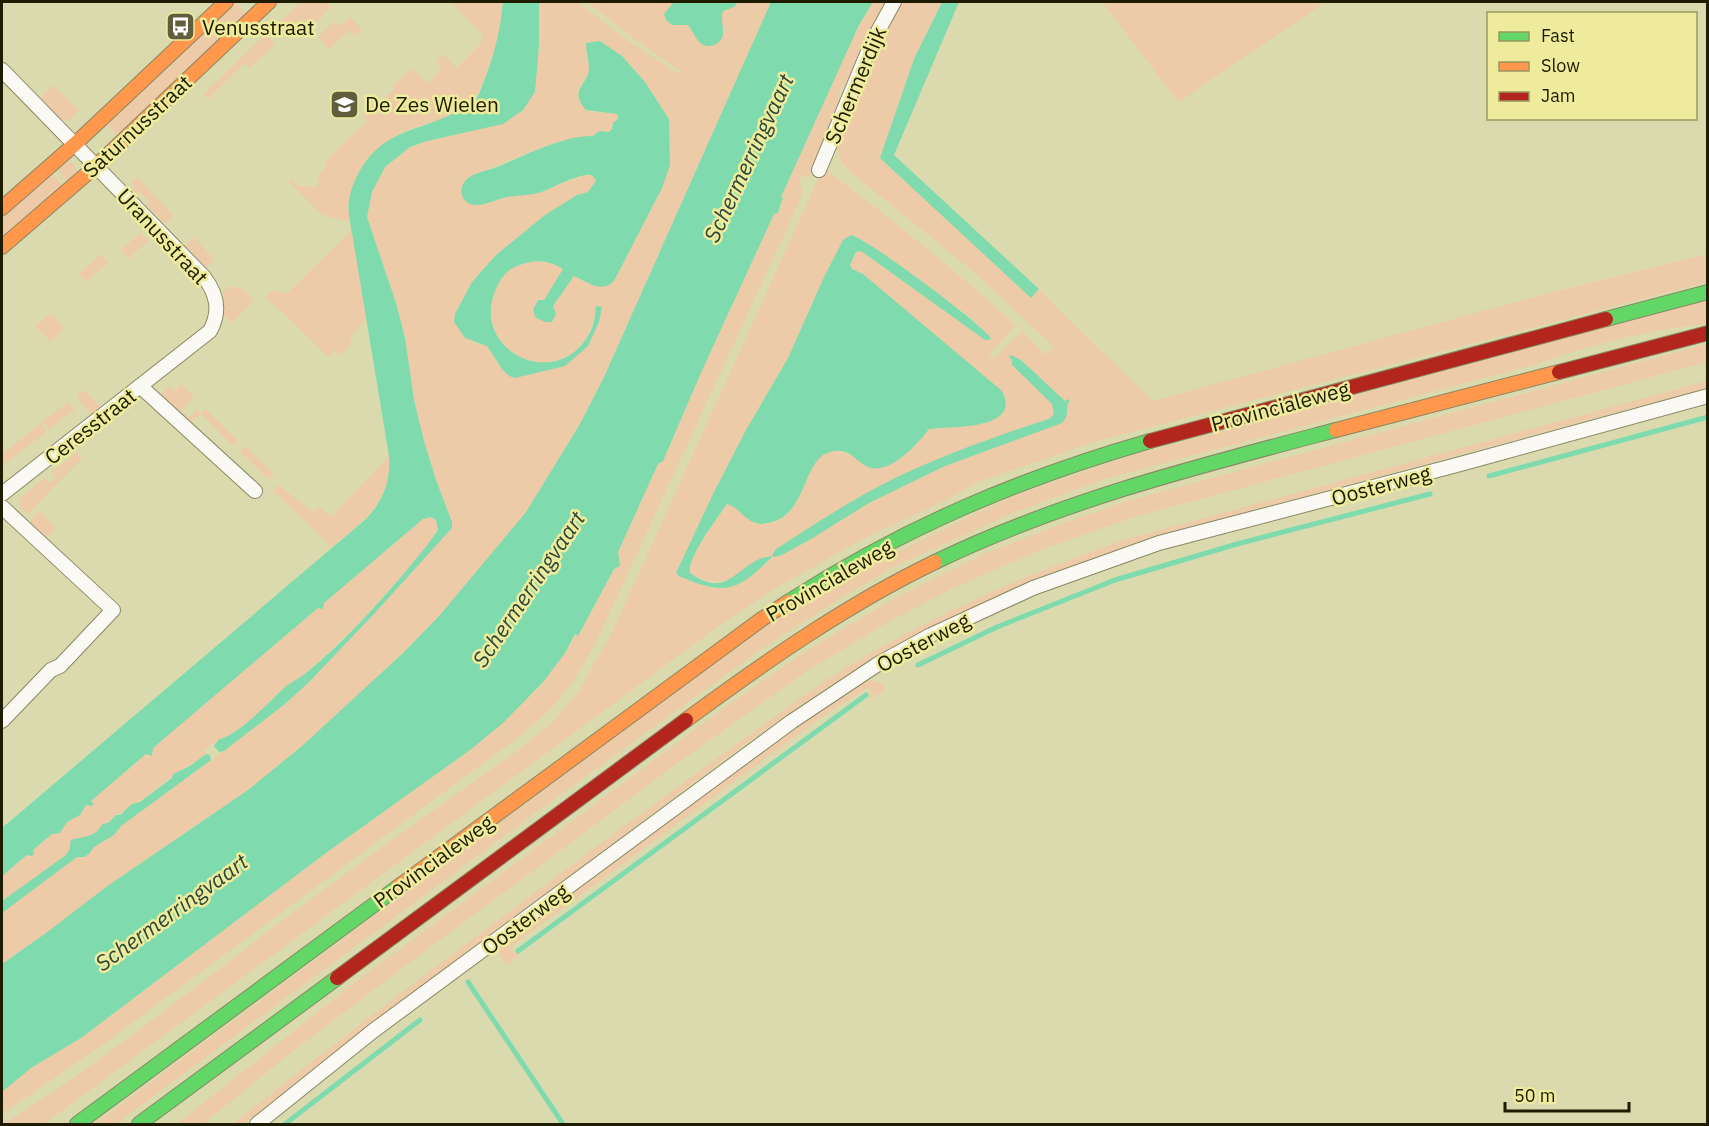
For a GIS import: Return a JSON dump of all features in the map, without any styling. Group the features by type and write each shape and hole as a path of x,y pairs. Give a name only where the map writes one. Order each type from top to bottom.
{"main road":[{"name":"Saturnusstraat","path":"2,208 75,144 226,2"},
{"name":"Saturnusstraat","path":"2,247 96,166 269,2"},
{"name":"Provincialeweg","path":"77,1125 762,619 798,595 885,546 968,505 1064,467 1324,394 1707,292"},
{"name":"Provincialeweg","path":"139,1125 747,675 824,624 913,572 1015,526 1165,476 1707,333"}],"street":[{"name":"Schermerdijk","path":"819,170 872,42 894,2"},
{"name":"Uranusstraat","path":"2,70 204,277 214,290 216,321 210,331 140,386"},
{"name":"Ceresstraat","path":"2,494 140,386 255,491"},
{"name":"Oosterweg","path":"257,1125 374,1031 791,722 878,664 932,635 1033,588 1160,543 1707,396"},
{"path":"2,507 113,610 60,666 51,670 2,721"}],"shaded area":[{"path":"235,2 247,15 118,137 105,123"},
{"path":"301,2 326,2 331,7 310,28 301,19 280,38 272,29"},
{"path":"451,2 503,2 498,44 476,99 444,118 402,132 382,145 362,167 348,207 350,222 323,215 288,181 290,179 299,186 316,187 317,176 328,165 324,162 367,121 362,114 376,101 380,105 380,102 394,89 396,90 393,85 413,68 427,83 442,69 436,62 443,54 456,68 481,43 483,35"},
{"path":"539,2 577,2 630,42 677,73 682,72 587,2 674,2 664,14 672,25 688,25 701,42 713,45 719,42 723,10 734,7 738,2 771,2 604,377 580,424 526,512 440,615 356,699 302,746 248,790 106,887 2,964 2,908 224,751 264,718 402,582 450,516 424,441 414,400 405,338 396,303 367,217 372,192 385,167 410,147 503,124 535,92 539,45","holes":["586,49 657,103 669,119 671,153 662,188 614,281 605,286 599,286 574,276 553,306 544,301 563,269 545,262 533,262 521,264 512,269 503,276 495,290 491,313 496,332 507,348 523,358 542,362 560,359 578,348 591,328 596,306 602,307 599,322 588,346 544,370 522,376 493,357 487,346 473,343 455,314 472,282 496,255 545,215 577,195 588,192 596,181 592,175 586,175 532,194 506,197 484,205 470,203 461,193 465,180 532,151 566,140 593,136 599,131 609,132 612,129 612,125 618,119 617,114 591,112 583,107 578,90 589,72"]},
{"path":"873,2 890,2 851,80 842,87 838,95 841,97 844,94 817,163 808,178 802,175 800,180 802,196 606,621 589,655 561,697 521,735 105,1043 2,1114 2,1092 31,1068 81,1038 326,853 470,750 503,723 544,681 565,653 615,569 619,566 618,552 658,464 663,461 774,214 778,213 782,206 781,197 859,25"},
{"path":"898,2 942,2 914,59 880,158 1031,297 1039,289 1153,401 1545,294 1707,254 1707,282 1097,441 981,481 863,539 769,592 712,631 44,1124 3,1124 110,1052 311,899 517,751 554,721 577,694 613,630 823,168 921,244 1015,324 1015,327 989,354 994,359 1022,331 1045,355 1054,347 974,272 848,170 838,153 838,133","holes":["844,240 873,247 970,317 991,338 985,340 861,251 856,252 850,266 852,269 863,274 1004,396 1004,410 929,429 900,459 866,466 842,452 828,451 822,454 791,510 784,517 774,522 757,523 727,504 698,548 690,567 690,573 707,580 726,580 759,560 767,558 768,563 744,580 726,588 707,586 679,576 676,573 746,430 788,358 824,277"]},
{"path":"1102,2 1326,2 1180,101 1175,98"},
{"path":"350,17 362,30 355,36 348,30 329,49 318,37 334,21 339,26"},
{"path":"266,34 275,44 250,68 245,63 208,99 203,94"},
{"path":"53,85 79,110 68,121 62,120 41,100 41,97"},
{"path":"68,161 75,165 77,173 69,182 56,167"},
{"path":"51,172 63,187 2,240 2,214"},
{"path":"137,177 174,216 165,224 146,205 149,201 140,192 136,194 132,190 135,187 131,183"},
{"path":"352,230 367,320 350,337 352,342 341,355 334,350 330,358 266,297 272,290 287,293"},
{"path":"141,232 148,241 128,259 121,250"},
{"path":"194,237 214,259 206,267 185,246"},
{"path":"101,254 109,262 86,282 79,274"},
{"path":"230,286 243,289 254,300 232,323 224,316 223,292"},
{"path":"1707,300 1707,324 1618,339 1530,366 1108,478 1015,512 894,567 763,648 542,808 116,1124 95,1124 753,634 843,578 1009,498 1130,456"},
{"path":"51,313 65,328 50,342 35,326"},
{"path":"1707,344 1707,362 1134,517 1043,549 953,588 894,619 809,670 679,762 297,1048 203,1124 177,1124 353,984 727,706 806,651 895,598 984,554 1127,501"},
{"path":"1707,381 1707,388 1173,532 1031,583 929,629 855,670 777,722 415,991 244,1124 233,1124 446,959 775,716 850,665 961,606 1026,577 1127,539"},
{"path":"181,384 194,396 179,412 161,395 170,386 175,391"},
{"path":"84,390 101,407 90,415 76,396"},
{"path":"68,402 75,410 49,429 43,421"},
{"path":"197,409 201,413 205,409 238,440 233,446 201,414 189,423 180,415 183,412 189,418"},
{"path":"41,423 47,431 5,464 2,454"},
{"path":"245,446 274,474 269,480 240,452"},
{"path":"77,452 82,458 28,514 19,505 19,499 44,478 50,483 57,477 52,472"},
{"path":"389,456 389,472 381,498 374,509 355,528 332,547 273,491 278,485 314,512 319,507 331,517"},
{"path":"39,511 56,527 46,539 29,523"},
{"path":"430,517 436,520 438,528 409,568 356,626 305,674 284,688 252,720 216,741 204,751 206,754 202,757 107,823 102,824 102,828 89,837 69,844 66,855 2,901 2,877 27,855 32,856 33,850 52,834 57,834 67,822 81,813 86,805 94,804 91,801 146,754 151,756 152,748 318,608 322,609 323,603 423,519"},
{"path":"871,680 883,684 886,690 870,698 871,691 868,688 819,719 513,945 512,951 520,954 507,965 503,960 499,953 500,944 729,773 860,682"}],"water":[{"path":"503,2 539,2 539,45 535,92 523,110 503,124 410,147 385,167 372,192 367,217 396,303 405,338 414,400 424,441 452,522 452,528 373,615 285,704 224,751 219,752 214,746 219,739 243,726 285,687 305,674 354,628 428,544 438,530 436,520 430,517 423,519 324,603 323,609 318,608 153,748 152,756 146,754 91,801 94,804 92,806 86,805 80,815 67,822 60,833 52,834 33,850 32,856 27,855 2,877 2,828 366,519 377,505 385,490 389,474 389,456 349,215 350,195 357,176 375,150 397,136 436,121 474,102 494,51"},
{"path":"674,2 738,2 734,7 723,11 723,35 720,41 717,44 706,46 699,42 688,25 672,25 666,20 664,14"},
{"name":"Schermerringvaart","path":"771,2 873,2 859,25 781,197 783,197 778,213 774,214 663,461 658,464 618,552 620,566 614,569 578,636 575,634 565,653 544,681 503,723 470,750 326,853 81,1038 31,1068 2,1092 2,964 106,887 248,790 302,746 403,653 440,615 526,512 580,424 604,377"},
{"path":"942,2 959,2 894,155 1039,289 1031,298 880,158 914,59"},
{"path":"600,41 622,56 645,82 669,119 670,165 662,188 614,281 609,285 594,286 574,276 553,306 556,314 552,322 546,322 536,318 533,310 538,300 544,300 563,269 551,263 533,261 511,269 503,277 495,291 491,313 496,333 507,348 523,358 542,362 561,359 578,348 592,328 596,306 602,307 599,322 588,346 565,366 515,378 502,369 487,346 465,338 454,322 455,314 472,282 496,255 545,215 577,195 588,192 596,181 592,176 586,175 539,193 507,197 476,205 465,201 462,195 463,184 477,173 557,142 593,136 599,131 609,132 612,129 613,123 618,119 617,114 586,110 579,97 580,88 589,69 586,43"},
{"path":"851,235 923,282 991,338 985,340 861,251 856,252 850,265 852,269 863,274 1002,391 1006,404 1002,413 993,420 981,424 929,429 901,458 883,467 866,466 842,451 830,452 821,456 793,506 775,521 756,523 727,504 698,548 690,567 690,573 702,580 721,583 752,563 771,556 760,569 739,584 719,588 679,576 676,573 713,494 746,430 788,358 843,240"},
{"path":"1011,355 1021,360 1065,401 1068,399 1070,401 1062,423 945,466 869,503 782,555 774,557 772,555 776,549 820,521 895,478 971,446 1049,419 1054,414 1052,404 1012,365 1009,357"},
{"path":"206,754 210,755 211,760 121,826 114,835 94,847 89,854 77,857 2,913 2,901 66,855 71,840 93,834 102,824 120,815 132,804 140,802 172,778 173,774 190,766"}],"waterway":[{"path":"1489,476 1708,417"},
{"path":"918,665 997,627 1115,580 1237,544 1430,494"},
{"path":"518,951 866,695"},
{"path":"468,982 563,1124"},
{"path":"285,1124 420,1020"}],"traffic: fast":[{"path":"1606,319 1708,292"},
{"path":"935,562 983,540 1082,502 1183,471 1336,430"},
{"path":"788,602 875,551 963,508 1054,472 1150,441"},
{"path":"77,1124 398,887"},
{"path":"139,1124 337,978"}],"traffic: slow":[{"path":"2,208 75,144 226,2"},
{"path":"2,247 96,166 269,2"},
{"path":"1336,430 1559,372"},
{"path":"686,720 807,635 935,562"},
{"path":"398,887 788,602"}],"traffic: jam":[{"path":"1150,441 1606,319"},
{"path":"1559,372 1708,333"},
{"path":"337,978 686,720"}],"place":[{"name":"Venusstraat","path":"181,27"},
{"name":"De Zes Wielen","path":"344,104"}]}
